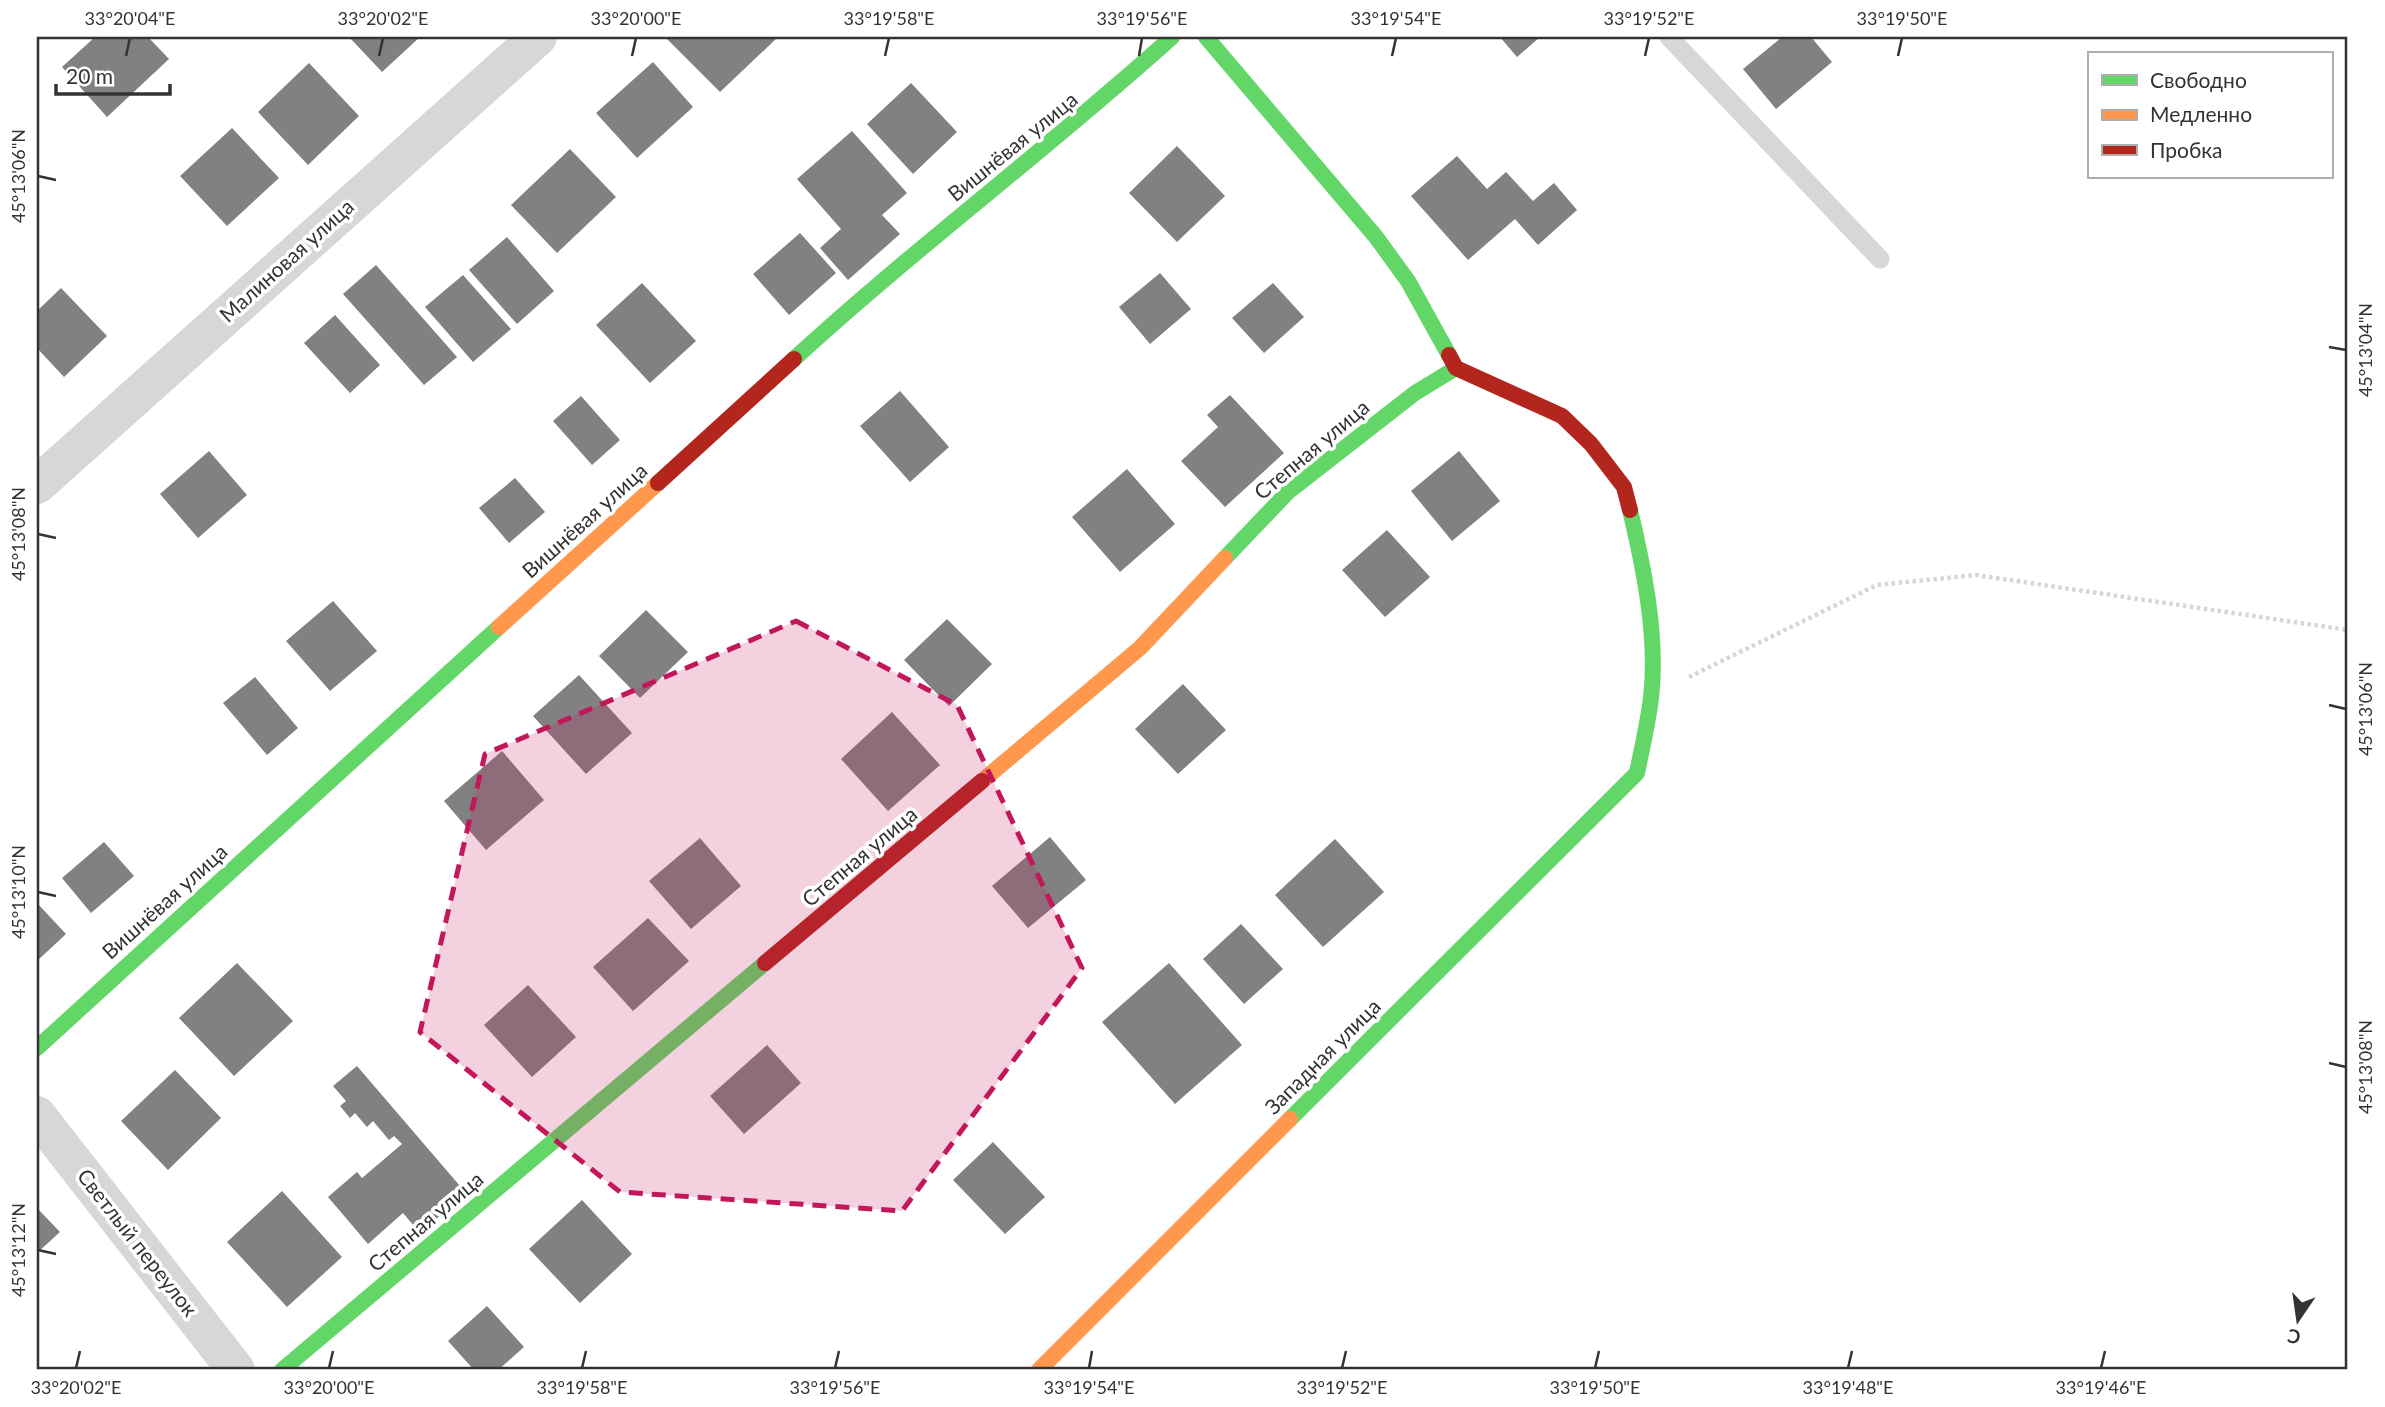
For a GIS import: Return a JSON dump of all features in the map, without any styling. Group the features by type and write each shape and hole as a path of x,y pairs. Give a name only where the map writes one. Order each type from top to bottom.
{"street":[{"name":"Малиновая улица","path":"37,485 538,37"},
{"name":"Вишнёвая улица","path":"37,1048 841,316 1095,107 1172,37"},
{"path":"1206,37 1376,237 1408,281 1456,368 1562,416 1591,444 1624,487 1640,554 1648,616 1651,696"},
{"name":"Степная улица","path":"282,1370 1140,648 1288,492 1415,393 1456,368"},
{"name":"Западная улица","path":"1039,1370 1637,774 1651,696"},
{"name":"Светлый переулок","path":"37,1115 236,1370"}],"lane":[{"path":"1669,37 1880,259"}],"path":[{"path":"1651,696 1877,584 1976,575 2348,630"}],"highlighted area":[{"path":"796,621 957,705 1082,968 902,1211 620,1192 420,1032 485,754"}],"building":[{"path":"95,37 148,37 169,59 107,117 62,67"},
{"path":"349,37 420,37 382,72"},
{"path":"665,37 778,37 720,92"},
{"path":"1500,37 1540,37 1517,57"},
{"path":"1782,37 1811,37 1832,62 1776,109 1743,69"},
{"path":"653,62 693,107 637,158 596,113"},
{"path":"309,63 359,116 308,165 258,112"},
{"path":"911,83 957,132 913,174 867,124"},
{"path":"232,128 279,178 227,226 180,176"},
{"path":"852,131 907,193 882,215 900,234 848,280 820,248 841,229 797,179"},
{"path":"1177,146 1225,196 1177,242 1129,193"},
{"path":"570,149 616,197 557,253 511,205"},
{"path":"1457,156 1487,189 1506,172 1533,201 1554,183 1577,210 1538,245 1515,219 1468,260 1411,196"},
{"path":"800,233 836,273 789,315 753,274"},
{"path":"507,237 554,291 517,324 469,270"},
{"path":"376,265 457,357 424,385 343,294"},
{"path":"1160,273 1191,309 1150,344 1119,307"},
{"path":"463,275 511,329 473,362 425,307"},
{"path":"642,283 696,341 650,383 596,325"},
{"path":"1273,283 1304,317 1264,353 1232,318"},
{"path":"61,288 107,336 64,377 37,348 37,311"},
{"path":"335,315 380,365 350,393 304,343"},
{"path":"900,391 949,447 910,482 860,426"},
{"path":"1230,395 1284,453 1225,507 1181,461 1218,427 1207,415"},
{"path":"581,396 620,440 592,465 553,421"},
{"path":"209,451 247,495 198,538 160,494"},
{"path":"1459,451 1500,501 1452,541 1411,491"},
{"path":"1127,469 1175,524 1120,572 1072,517"},
{"path":"515,478 545,512 509,543 479,508"},
{"path":"1387,530 1430,577 1385,617 1342,570"},
{"path":"333,601 377,651 330,691 286,641"},
{"path":"646,610 688,652 640,698 599,656"},
{"path":"947,619 992,664 949,706 904,660"},
{"path":"579,675 632,733 586,774 533,716"},
{"path":"255,677 298,728 267,755 223,703"},
{"path":"1183,684 1226,730 1178,774 1135,729"},
{"path":"892,712 940,765 888,811 841,759"},
{"path":"502,751 544,800 486,850 444,801"},
{"path":"1050,837 1086,880 1028,928 992,886"},
{"path":"700,838 741,886 691,929 649,881"},
{"path":"1335,839 1384,892 1323,947 1275,895"},
{"path":"104,842 134,876 91,913 62,878"},
{"path":"37,903 66,934 37,961"},
{"path":"648,918 689,961 633,1011 593,967"},
{"path":"1241,924 1283,969 1244,1004 1203,959"},
{"path":"237,963 293,1021 234,1076 179,1018"},
{"path":"1169,963 1242,1045 1175,1104 1102,1022"},
{"path":"528,985 576,1037 532,1077 484,1025"},
{"path":"767,1045 801,1083 744,1134 710,1096"},
{"path":"357,1066 466,1193 420,1233 403,1213 368,1244 328,1197 357,1172 362,1178 402,1144 394,1136 389,1140 373,1121 367,1127 355,1113 350,1118 340,1106 346,1101 333,1086"},
{"path":"175,1070 221,1118 168,1170 121,1121"},
{"path":"993,1142 1045,1197 1005,1234 953,1180"},
{"path":"282,1191 342,1257 287,1307 227,1242"},
{"path":"582,1200 632,1254 580,1303 529,1249"},
{"path":"37,1208 60,1232 37,1253"},
{"path":"487,1306 524,1347 498,1370 474,1370 448,1341"}],"traffic: fast":[{"path":"794,359 887,277 1172,37"},
{"path":"1206,37 1376,237 1408,281 1449,355"},
{"path":"1225,558 1288,492 1415,393 1456,368"},
{"path":"1290,1119 1637,773 1651,698 1653,651 1645,579 1630,510"},
{"path":"37,1048 499,627"},
{"path":"282,1370 765,963"}],"traffic: slow":[{"path":"499,627 658,483"},
{"path":"982,781 1140,648 1225,558"},
{"path":"1039,1370 1290,1119"}],"traffic: jam":[{"path":"1449,355 1456,368 1562,416 1591,444 1624,487 1630,510"},
{"path":"658,483 794,359"},
{"path":"765,963 982,781"}]}
